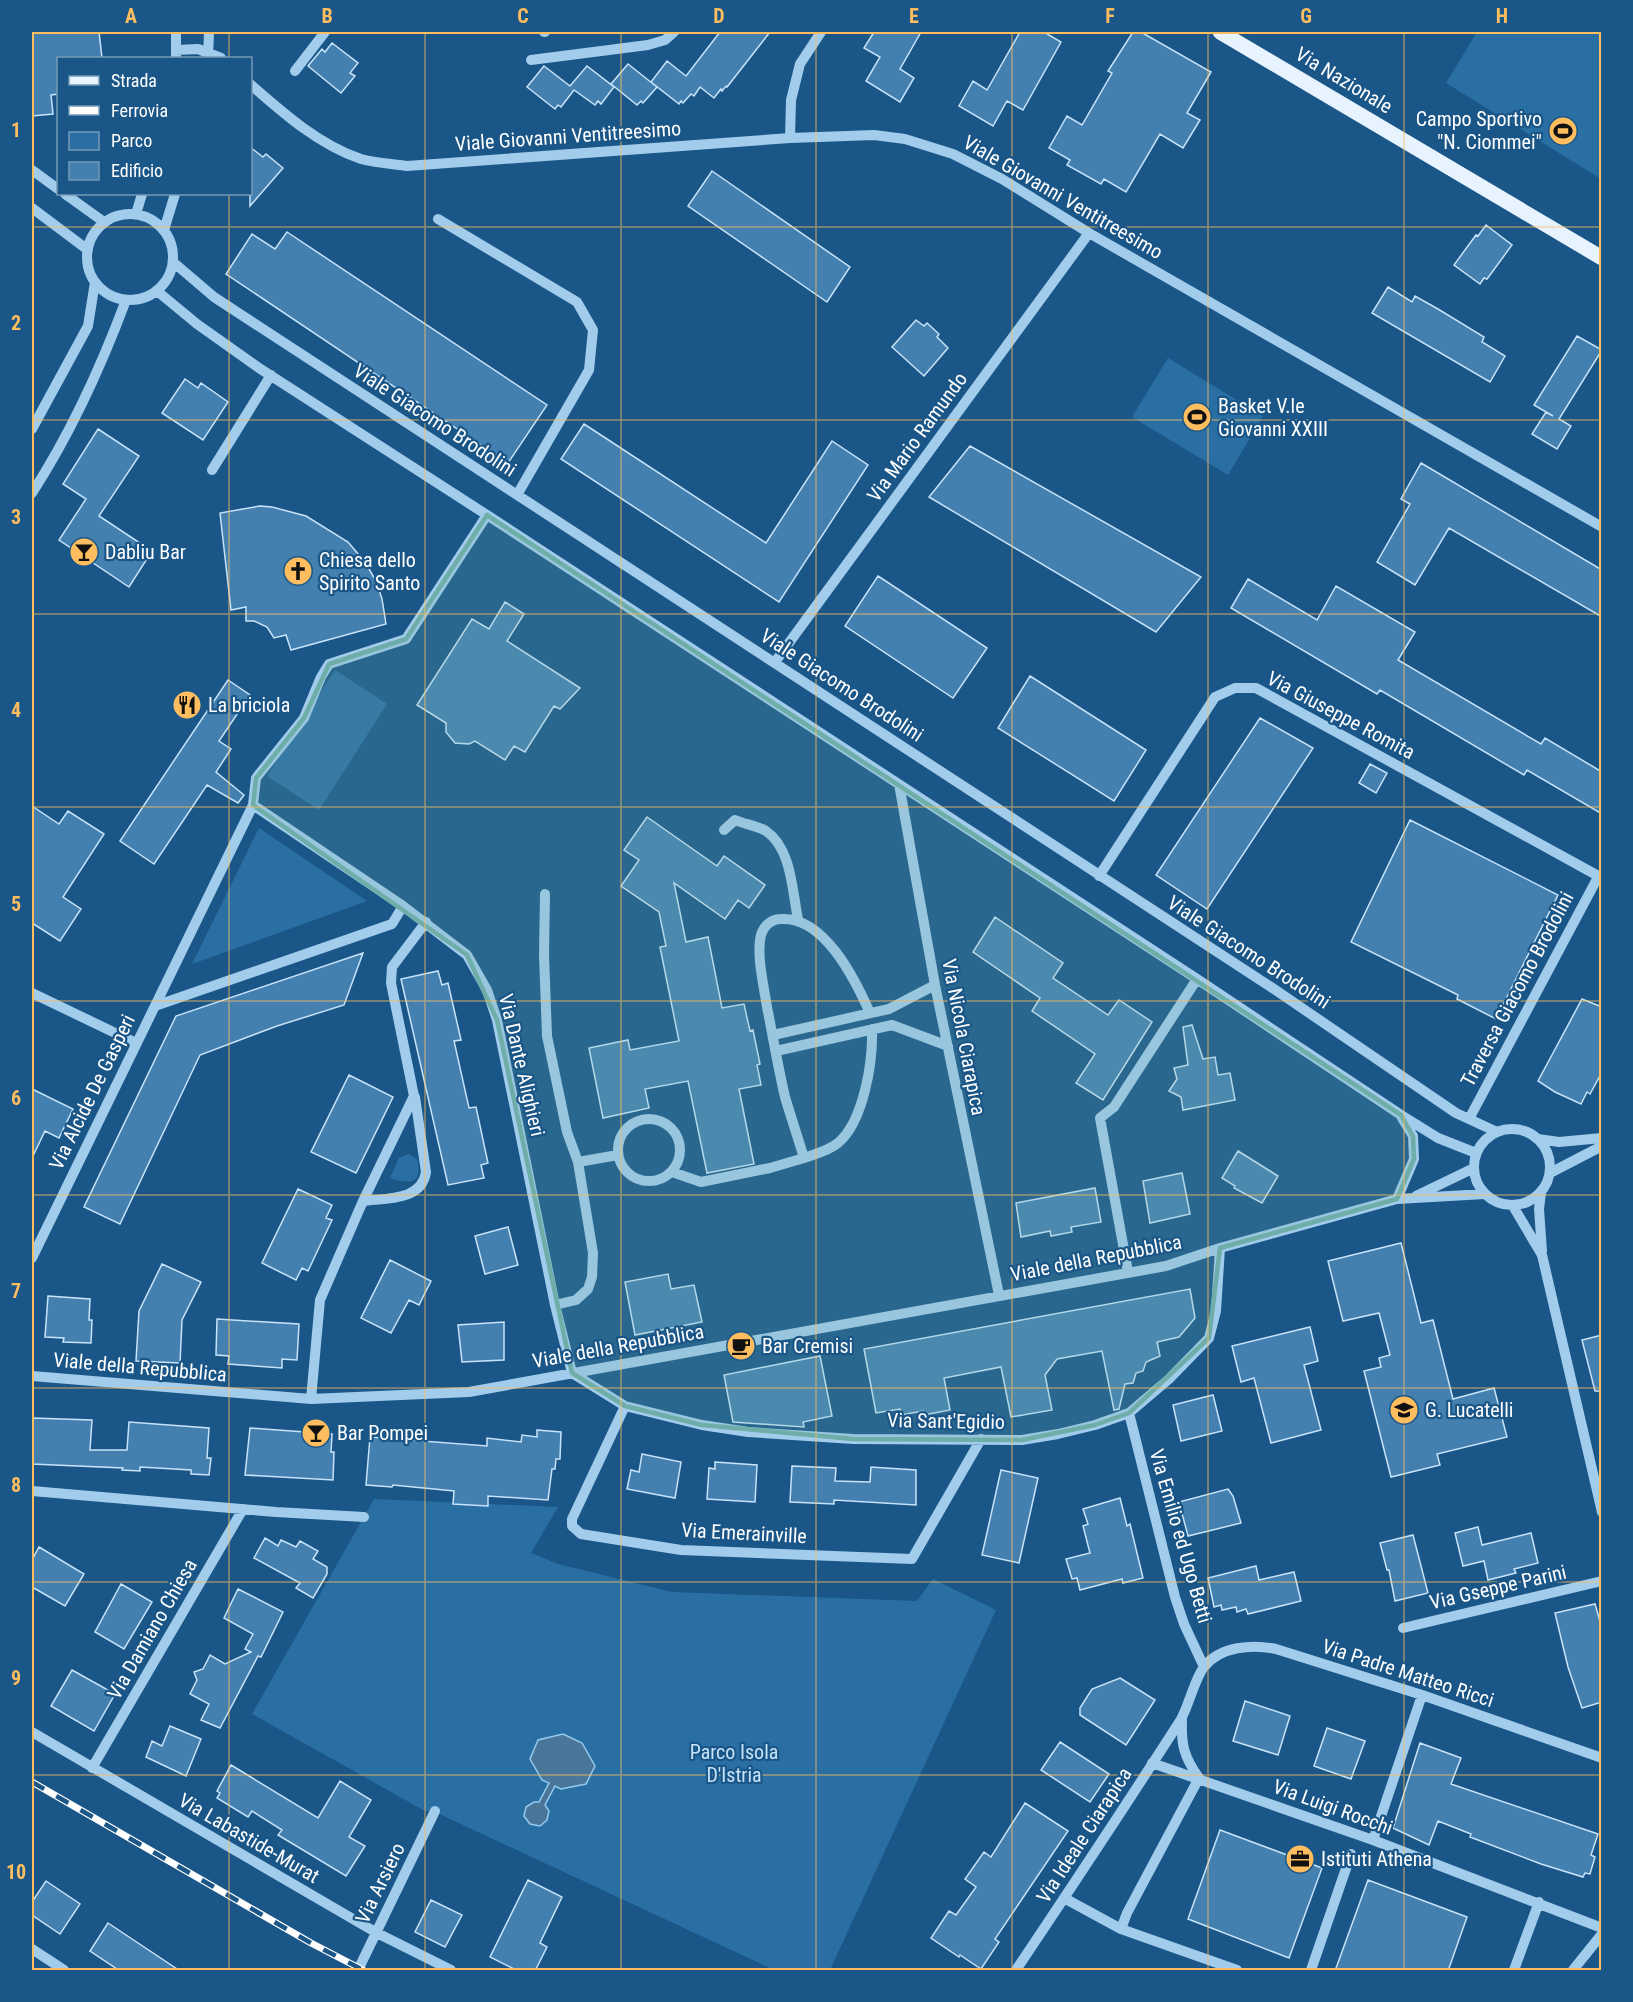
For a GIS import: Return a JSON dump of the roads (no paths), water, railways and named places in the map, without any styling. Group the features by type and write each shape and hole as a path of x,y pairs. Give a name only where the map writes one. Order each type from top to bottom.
{"main road":[{"name":"Via Nazionale","path":"1220,32 1602,258"}],"street":[{"path":"176,32 176,54 198,49 208,56"},
{"path":"208,56 209,32"},
{"path":"295,71 325,32"},
{"path":"531,60 648,45 665,40 674,32"},
{"path":"790,138 791,100 800,64 821,32"},
{"name":"Viale Giovanni Ventitreesimo","path":"252,86 305,129 338,150 364,159 407,166 790,138 874,135 905,139 953,154 1002,179 1089,233 1602,527"},
{"path":"32,170 57,188"},
{"path":"65,195 105,222"},
{"path":"136,214 142,195"},
{"path":"164,230 175,195"},
{"path":"32,208 88,250"},
{"path":"136,214 147,217 164,230 170,240 173,262 165,283 157,291 137,299 126,300 109,294 95,282 87,261 88,250 91,239 105,222 114,217 136,214"},
{"path":"438,219 577,302 592,330 589,370 517,495"},
{"name":"Via Mario Ramundo","path":"775,662 1089,233"},
{"name":"Viale Giacomo Brodolini","path":"173,262 214,297 1271,987 1456,1113 1497,1132"},
{"path":"32,429 88,326 95,282"},
{"path":"157,291 197,324 271,375 488,514 1197,978 1401,1115 1438,1138 1476,1153"},
{"path":"32,493 58,453 111,341 126,300"},
{"path":"212,470 271,375"},
{"name":"Via Alcide De Gasperi","path":"32,1258 253,805 256,778 304,718 329,664 406,639 488,514"},
{"name":"Via Giuseppe Romita","path":"1099,876 1215,697 1235,688 1256,688 1600,878"},
{"name":"Via Nicola Ciarapica","path":"899,784 935,985 999,1295"},
{"name":"Via Dante Alighieri","path":"253,805 426,922 467,955 487,990 497,1020 555,1305 572,1373"},
{"path":"724,830 735,820 764,830 777,841 785,858 798,919"},
{"name":"Traversa Giacomo Brodolini","path":"1469,1119 1600,878"},
{"path":"545,894 544,955 548,1036 567,1132 578,1162 593,1253 592,1277 588,1289 576,1300 555,1305"},
{"name":"Via Alcide De Gasperi","path":"154,1006 392,924 403,906"},
{"path":"804,1158 785,1096 763,982 761,935 766,924 778,918 798,919 820,935 837,953 857,984 870,1013"},
{"path":"363,1201 404,1196 419,1190 425,1181 426,1172 414,1096 391,983 392,967 426,922"},
{"path":"1128,1272 1100,1118 1114,1107 1197,978"},
{"path":"773,1035 889,1009 935,985"},
{"path":"32,993 136,1043"},
{"path":"776,1051 892,1025 948,1046"},
{"path":"672,1172 701,1182 770,1168 826,1150 839,1142 855,1119 866,1088 873,1054 872,1029"},
{"path":"311,1399 320,1300 363,1201 414,1096"},
{"path":"1397,1199 1414,1158 1413,1136 1401,1115"},
{"path":"648,1118 659,1120 668,1125 680,1142 681,1152 678,1163 672,1172 655,1181 635,1178 621,1164 618,1155 622,1134 638,1120 648,1118"},
{"path":"1541,1193 1523,1204 1513,1206 1493,1201 1479,1186 1474,1167 1476,1153 1481,1144 1497,1132 1518,1129 1529,1132 1538,1139 1546,1149 1550,1161 1550,1173 1541,1193 1539,1209 1542,1255 1602,1512"},
{"path":"1538,1139 1559,1142 1602,1138"},
{"path":"1550,1173 1602,1146"},
{"path":"578,1162 618,1155"},
{"name":"Viale della Repubblica","path":"1413,1197 1474,1167"},
{"name":"Viale della Repubblica","path":"32,1376 311,1399 469,1392 1166,1266 1220,1248 1397,1199 1485,1194"},
{"path":"1513,1206 1542,1255"},
{"name":"Via Sant'Egidio","path":"572,1373 625,1406 702,1425 748,1431 853,1438 1022,1440 1095,1425 1129,1413 1169,1379 1209,1338 1216,1311 1220,1248"},
{"name":"Via Emerainville","path":"625,1406 572,1519 572,1526 580,1534 681,1550 912,1559 981,1439"},
{"name":"Via Emilio ed Ugo Betti","path":"1129,1413 1175,1597 1184,1624 1204,1667"},
{"path":"32,1491 364,1517"},
{"name":"Via Damiano Chiesa","path":"92,1767 243,1509"},
{"name":"Via Gseppe Parini","path":"1403,1628 1602,1581"},
{"name":"Via Padre Matteo Ricci","path":"1204,1667 1218,1657 1244,1647 1260,1646 1276,1649 1422,1695 1602,1758"},
{"name":"Via Ideale Ciarapica","path":"1016,1971 1182,1718 1204,1667"},
{"path":"1373,1840 1422,1695"},
{"name":"Via Ideale Ciarapica","path":"1182,1718 1181,1739 1184,1755 1199,1778"},
{"name":"Via Labastide-Murat","path":"32,1732 377,1933 450,1971"},
{"name":"Via Luigi Rocchi","path":"1152,1763 1373,1840 1602,1928"},
{"path":"1121,1929 1127,1913 1199,1778"},
{"name":"Via Arsiero","path":"358,1971 435,1812"},
{"path":"1311,1971 1351,1854"},
{"path":"1064,1898 1121,1929 1237,1971"},
{"path":"1514,1971 1539,1902"},
{"path":"1573,1971 1602,1934"},
{"path":"32,1948 63,1971"}],"railway":[{"path":"32,1782 311,1943 363,1970"}],"place":[{"name":"Campo Sportivo \"N. Ciommei\"","path":"1563,131"},
{"name":"Basket V.le Giovanni XXIII","path":"1197,417"},
{"name":"Dabliu Bar","path":"84,552"},
{"name":"Chiesa dello Spirito Santo","path":"298,571"},
{"name":"La briciola","path":"187,705"},
{"name":"Bar Cremisi","path":"741,1346"},
{"name":"G. Lucatelli","path":"1404,1410"},
{"name":"Bar Pompei","path":"316,1433"},
{"name":"Istituti Athena","path":"1300,1859"}],"park label":[{"name":"Parco Isola D'Istria","path":"734,1764"}]}
